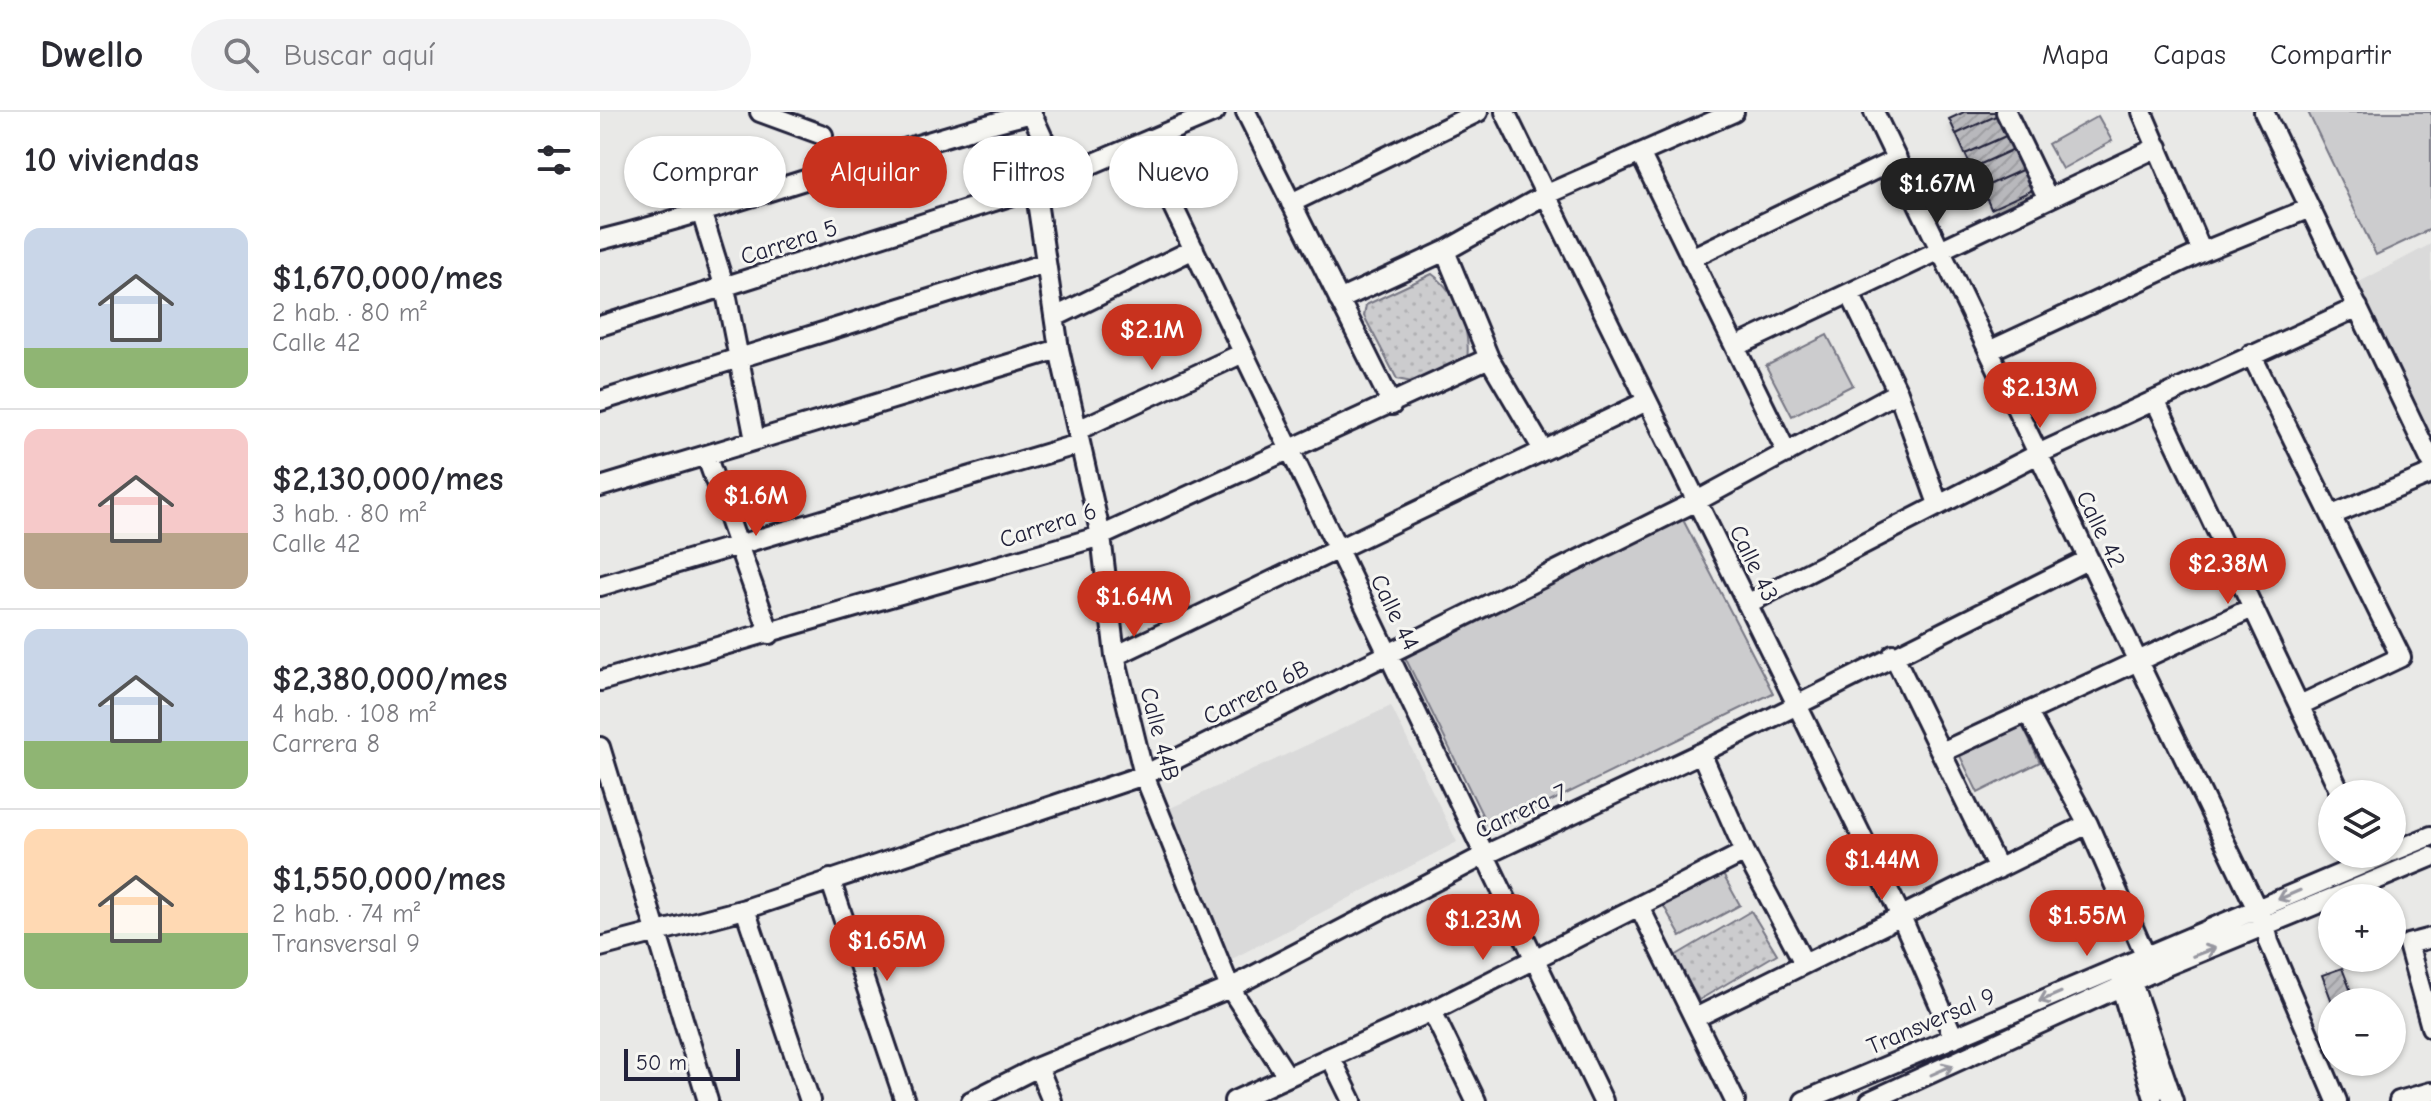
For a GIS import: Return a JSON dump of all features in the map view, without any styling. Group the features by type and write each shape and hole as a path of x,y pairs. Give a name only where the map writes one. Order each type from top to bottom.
{"street":[{"path":"760,112 823,135"},
{"name":"Carrera 5","path":"1161,136 1215,112"},
{"path":"1246,112 1392,405"},
{"path":"1291,203 1478,112"},
{"name":"Calle 43","path":"1505,112 1901,916 1954,1038"},
{"path":"1339,300 1445,251 1545,195 1734,112"},
{"name":"Calle 42","path":"1874,112 2257,908 2337,1101"},
{"path":"2006,112 2048,199"},
{"path":"2142,112 2202,252"},
{"path":"2264,112 2431,461"},
{"path":"600,240 702,214 967,130 1032,113 1042,136"},
{"path":"1735,347 2158,147"},
{"path":"1640,153 1787,453"},
{"path":"1691,258 1897,159"},
{"name":"Carrera 5","path":"600,326 973,208"},
{"name":"Calle 44B","path":"1038,208 1059,349 1101,536 1115,656 1144,775 1230,988 1287,1076"},
{"name":"Calle 44","path":"1174,208 1603,1101"},
{"path":"1989,351 2202,252 2310,208"},
{"path":"702,214 725,288 755,440"},
{"path":"1055,317 1194,249"},
{"path":"1445,251 1489,358 1542,448"},
{"path":"600,401 1046,263"},
{"path":"1850,294 1898,392 1938,504"},
{"path":"1747,604 2038,454 2358,307"},
{"path":"600,487 1059,349"},
{"path":"600,586 1078,437 1243,353"},
{"path":"2251,354 2401,657 2300,705"},
{"name":"Carrera 6","path":"600,681 1101,536 1489,358"},
{"name":"Carrera 6B","path":"602,941 658,932 745,909 1144,775 1697,501 1898,392"},
{"path":"2155,400 2335,780"},
{"path":"1115,656 1339,551 1542,448 1647,401"},
{"path":"706,455 735,544 770,634"},
{"path":"2332,515 2431,474"},
{"name":"Carrera 7","path":"971,1101 1038,1067 1230,988 1485,855 1701,753 1893,654 2089,559"},
{"path":"1942,752 2252,608"},
{"path":"1893,654 1998,869"},
{"path":"2028,713 2088,824 2149,964"},
{"path":"600,747 708,1101"},
{"path":"1701,753 1745,852 1804,963"},
{"path":"1695,1018 2088,824"},
{"name":"Transversal 9","path":"2406,848 2431,836"},
{"path":"1234,1101 1255,1097 1287,1076 1432,1011 1745,852"},
{"name":"Transversal 9","path":"2406,858 2431,857"},
{"name":"Transversal 9","path":"1804,1101 1954,1038 2121,976 2257,908 2360,868"},
{"name":"Transversal 9","path":"2350,884 2370,868"},
{"path":"830,879 905,1101"},
{"name":"Transversal 9","path":"2149,964 2266,928 2318,904"},
{"path":"1639,906 1735,1101"},
{"path":"745,909 810,1101"},
{"path":"2431,938 2408,944 2431,1024"},
{"path":"2121,976 2124,997 2141,1030 2159,1097"},
{"name":"Transversal 9","path":"1870,1101 2121,976"},
{"path":"1432,1011 1476,1101"},
{"path":"1331,1058 1352,1101"},
{"path":"1038,1067 1052,1101"},
{"path":"2399,1101 2431,1092"}],"shaded area":[{"path":"2308,112 2431,112 2431,229 2376,255"},
{"path":"2098,116 2112,141 2062,169 2048,144"},
{"path":"2431,244 2431,448 2348,288"},
{"path":"1432,274 1449,291 1460,312 1467,336 1467,360 1412,382 1397,379 1364,316 1366,305"},
{"path":"1827,335 1853,385 1792,416 1766,366"},
{"path":"1681,516 1773,693 1490,831 1399,645"},
{"path":"1391,706 1457,842 1230,960 1164,811"},
{"path":"2022,725 2040,762 1978,793 1960,756"},
{"path":"1721,871 1740,905 1681,937 1662,903"},
{"path":"1751,911 1777,954 1699,1000 1673,957"}],"building":[{"path":"1964,112 1997,112 1998,115 1956,134 1949,119"},
{"path":"1998,115 2008,135 1965,154 1956,134"},
{"path":"2008,135 2014,149 1972,168 1965,154"},
{"path":"2014,149 2024,169 1982,188 1972,168"},
{"path":"2024,169 2033,190 1991,209 1982,188"},
{"path":"2344,972 2350,988 2327,988 2322,975"}]}
